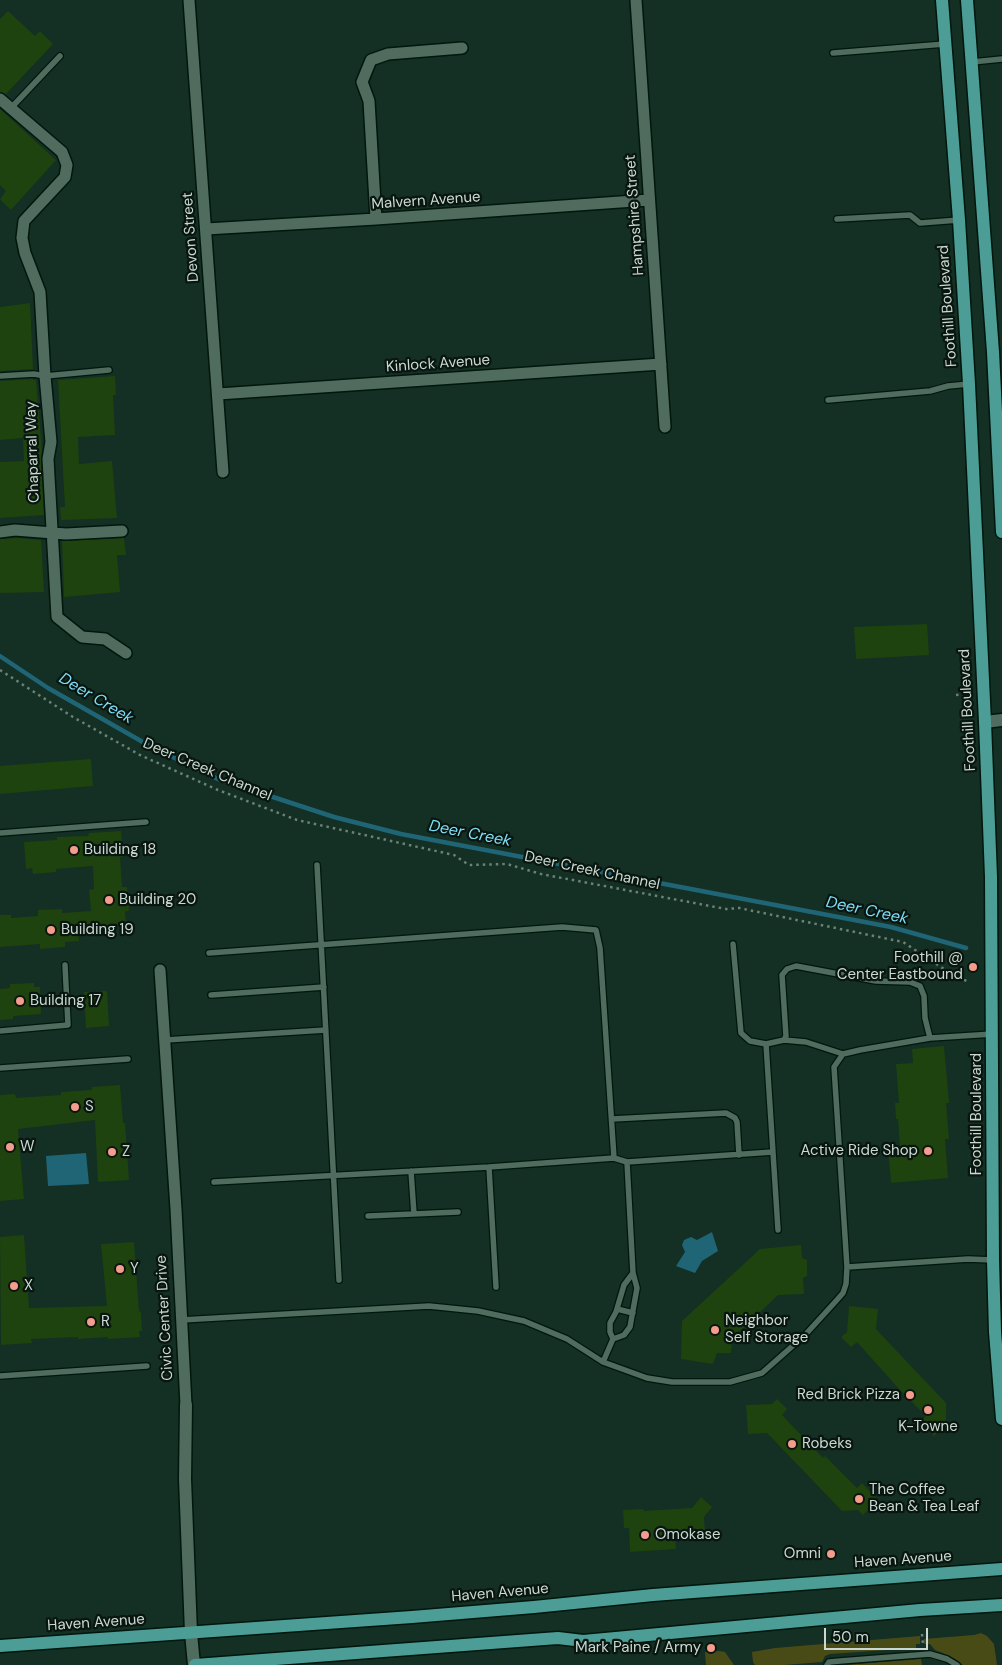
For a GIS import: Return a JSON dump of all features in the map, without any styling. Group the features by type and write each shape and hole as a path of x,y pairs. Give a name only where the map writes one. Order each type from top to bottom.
{"main road":[{"name":"Foothill Boulevard","path":"942,0 959,220 969,384 986,722 991,877 993,1260 995,1332 1002,1419"},
{"path":"967,0 997,352 1002,532"},
{"name":"Haven Avenue","path":"0,1646 526,1608 653,1595 1002,1569"},
{"path":"194,1665 558,1638 582,1641 911,1611 1002,1606"}],"street":[{"name":"Devon Street","path":"189,0 223,472"},
{"name":"Hampshire Street","path":"636,0 665,427"},
{"path":"376,220 369,101 362,82 371,60 388,54 462,48"},
{"path":"0,99 11,108"},
{"name":"Chaparral Way","path":"11,108 62,152 67,165 65,177 24,221 22,238 25,253 40,292 51,442 48,459 57,617 82,637 105,639 126,653"},
{"name":"Malvern Avenue","path":"206,228 376,220 649,200"},
{"name":"Kinlock Avenue","path":"218,394 661,364"},
{"path":"0,532 15,530 66,534 122,531"},
{"path":"986,722 1002,720"},
{"name":"Civic Center Drive","path":"160,970 176,1209 186,1404 185,1479 194,1665"}],"lane":[{"path":"833,53 946,44"},
{"path":"11,108 60,56"},
{"path":"972,62 1002,60"},
{"path":"837,219 910,214 920,223 959,220"},
{"path":"0,376 34,374 45,376 109,370"},
{"path":"828,400 930,391 948,386 969,384"},
{"path":"0,833 146,822"},
{"path":"317,865 339,1280"},
{"path":"209,953 562,928 596,930 600,948 614,1158"},
{"path":"733,944 741,1033 750,1041 766,1044 784,1040 806,1042 843,1054 930,1038 993,1034"},
{"path":"0,1031 68,1025 65,964"},
{"path":"784,1040 786,1036 782,975 787,969 796,966 876,981 910,982 920,986 924,996 925,1018 930,1038"},
{"path":"211,995 324,987"},
{"path":"164,1040 326,1030"},
{"path":"766,1044 778,1230"},
{"path":"181,1320 429,1306 478,1311 524,1321 567,1339 603,1362 647,1378 672,1382 730,1382 762,1373 799,1340 836,1301 843,1293 846,1284 847,1268 834,1067 843,1054"},
{"path":"0,1068 128,1059"},
{"path":"612,1119 726,1113 735,1118 737,1122 739,1155"},
{"path":"214,1182 614,1158 627,1162 773,1152"},
{"path":"603,1362 614,1339 624,1335 630,1327 637,1288 633,1274 627,1162"},
{"path":"489,1167 496,1287"},
{"path":"411,1171 414,1214"},
{"path":"368,1216 458,1212"},
{"path":"847,1268 968,1259 993,1260"},
{"path":"614,1339 610,1332 610,1323 617,1309 624,1285 633,1274"},
{"path":"617,1309 633,1313"},
{"path":"0,1376 146,1366"},
{"path":"827,1665 829,1662 930,1654 947,1659 957,1665"}],"path":[{"name":"Deer Creek Channel","path":"0,670 140,755 218,790 297,820 454,855 469,865 508,864 541,874 726,908 739,908 902,942 953,975 969,982"},
{"path":"956,695 966,694"}],"shaded area":[{"path":"981,1633 987,1636 994,1644 997,1665 963,1665 948,1655 935,1650 930,1644 924,1644 924,1639"},
{"path":"920,1636 920,1644 916,1644 916,1648 830,1654 825,1656 822,1662 755,1665 753,1662 752,1652 775,1648"},
{"path":"705,1652 725,1652 734,1665 706,1665"},
{"path":"921,1659 922,1665 846,1665"}],"water":[{"path":"86,1153 89,1184 48,1186 46,1156"},
{"path":"712,1232 718,1251 702,1261 695,1273 676,1266 685,1252 682,1245 684,1240 691,1237 697,1240"}],"building":[{"path":"8,11 35,36 40,31 53,44 6,94 0,92 0,19"},
{"path":"0,109 56,160 11,210 0,199 6,191 0,185"},
{"path":"30,303 33,369 0,371 0,307"},
{"path":"115,376 116,395 113,395 115,435 78,437 79,464 112,461 117,518 61,520 60,507 65,507 58,380"},
{"path":"36,380 42,451 44,515 0,518 0,462 24,461 23,438 0,440 0,381"},
{"path":"124,538 126,555 117,555 120,592 64,597 62,541"},
{"path":"0,539 41,540 44,592 0,593"},
{"path":"927,624 929,655 856,659 854,627"},
{"path":"91,759 93,786 0,794 0,766"},
{"path":"121,831 123,857 120,857 122,887 127,887 129,911 125,911 126,927 78,930 79,941 65,942 65,947 40,949 40,944 0,947 0,915 11,915 11,918 38,916 38,910 62,909 62,913 91,911 89,890 94,889 93,866 56,869 56,872 33,874 32,868 26,869 24,842 57,840 57,837 88,836 89,833"},
{"name":"Building 17","path":"34,983 34,987 40,987 41,1014 13,1016 13,1019 0,1020 0,989 10,988 10,984"},
{"path":"107,991 109,1026 86,1028 84,992"},
{"path":"944,1046 949,1103 946,1103 949,1139 945,1139 948,1178 891,1183 888,1148 900,1147 895,1103 899,1103 896,1064 913,1063 912,1049"},
{"path":"120,1085 129,1180 98,1182 95,1120 18,1129 24,1199 0,1201 0,1095 15,1094 16,1098 61,1095 61,1092 92,1090 92,1087"},
{"path":"24,1235 29,1308 107,1306 101,1244 134,1242 139,1311 141,1312 142,1331 139,1331 140,1337 31,1339 32,1343 1,1345 0,1237"},
{"path":"801,1245 802,1258 807,1260 807,1276 803,1278 804,1294 778,1295 732,1339 731,1353 717,1353 713,1364 681,1359 682,1321 760,1249"},
{"path":"849,1306 878,1309 876,1329 946,1403 946,1424 934,1436 920,1422 926,1416 857,1342 851,1347 841,1337 847,1332"},
{"path":"777,1399 787,1409 782,1415 823,1458 825,1456 857,1488 862,1483 878,1500 863,1515 858,1510 842,1511 767,1433 748,1434 746,1405 772,1404"},
{"path":"701,1497 712,1507 704,1517 705,1536 675,1538 676,1549 630,1552 629,1528 624,1528 623,1510 643,1509 644,1511 692,1508"}],"waterway":[{"name":"Deer Creek","path":"0,656 48,688 148,745 218,779 334,817 401,834 891,927 966,948"}],"place":[{"name":"Building 18","path":"74,850"},
{"name":"Building 20","path":"109,900"},
{"name":"Building 19","path":"51,930"},
{"name":"Foothill @ Center Eastbound","path":"973,967"},
{"name":"Building 17","path":"20,1001"},
{"name":"S","path":"75,1107"},
{"name":"W","path":"10,1147"},
{"name":"Active Ride Shop","path":"928,1151"},
{"name":"Z","path":"112,1152"},
{"name":"Y","path":"120,1269"},
{"name":"X","path":"14,1286"},
{"name":"R","path":"91,1322"},
{"name":"Neighbor Self Storage","path":"715,1330"},
{"name":"Red Brick Pizza","path":"910,1395"},
{"name":"K-Towne","path":"928,1410"},
{"name":"Robeks","path":"792,1444"},
{"name":"The Coffee Bean & Tea Leaf","path":"859,1499"},
{"name":"Omokase","path":"645,1535"},
{"name":"Omni","path":"831,1554"},
{"name":"Mark Paine / Army","path":"711,1648"}]}
